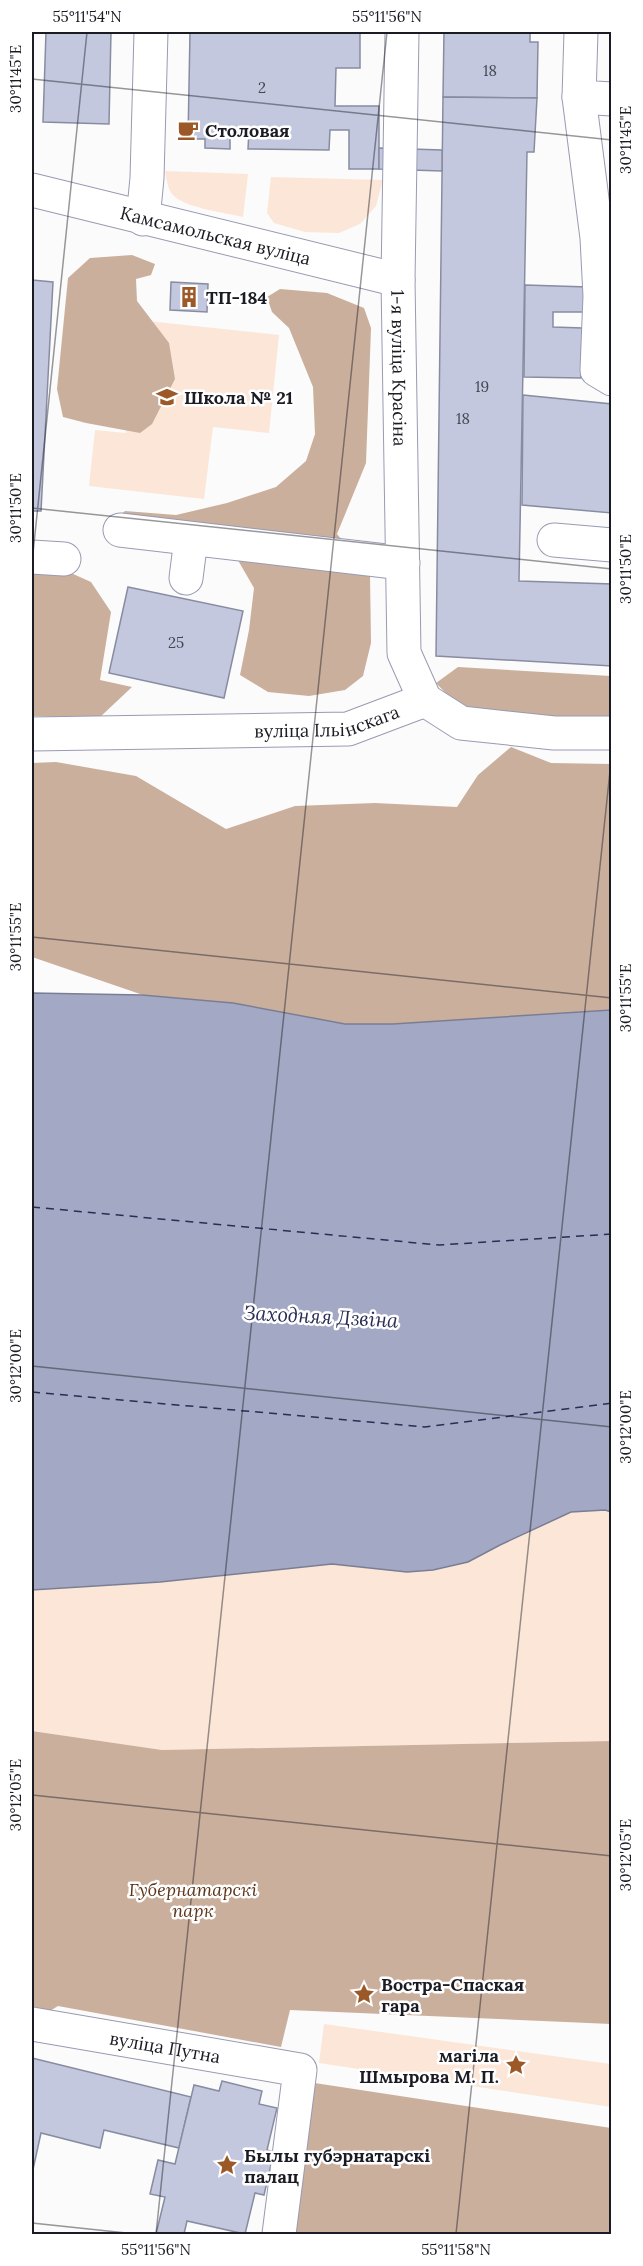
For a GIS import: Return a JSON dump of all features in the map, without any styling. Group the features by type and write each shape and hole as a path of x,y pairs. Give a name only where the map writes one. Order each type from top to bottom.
{"street":[{"path":"143,219 147,178 152,32"},
{"name":"1-я вуліца Красіна","path":"402,32 399,280 404,653 424,700"},
{"path":"581,32 579,97 597,238 600,296 597,370 612,379"},
{"path":"579,97 612,99"},
{"name":"Камсамольская вуліца","path":"32,190 399,280"},
{"path":"120,530 403,563"},
{"path":"186,578 191,539"},
{"path":"554,540 612,545"},
{"path":"32,557 64,559"},
{"name":"вуліца Ільінскага","path":"32,735 348,729 424,700 461,723 554,733 612,732"},
{"name":"вуліца Путна","path":"32,2024 300,2070 279,2235"}],"shaded area":[{"path":"165,171 248,174 243,217 181,201 170,191"},
{"path":"271,177 383,180 376,206 360,224 339,233 305,232 274,223 267,213"},
{"path":"138,320 279,335 269,433 213,427 204,499 89,486 95,430 126,433"},
{"path":"605,1510 611,1512 611,1741 162,1750 32,1731 32,1590 160,1582 332,1564 407,1572 468,1562 571,1512"},
{"path":"324,2024 611,2064 611,2107 319,2063"}],"green space":[{"path":"132,255 155,264 151,275 136,279 137,301 169,343 175,379 152,424 140,433 63,417 57,389 68,278 90,258"},
{"path":"280,289 327,293 364,308 371,328 366,463 337,534 370,575 371,643 363,676 345,690 309,696 268,692 240,675 254,588 228,543 114,520 125,511 176,515 227,503 276,487 306,461 315,434 313,387 289,328 272,312 267,297"},
{"path":"51,564 91,582 111,612 100,680 132,687 99,718 32,716 32,565"},
{"path":"458,667 611,676 611,723 463,711 436,683"},
{"path":"511,747 551,763 611,764 611,1010 393,1024 345,1024 233,1003 143,995 32,957 32,763 56,762 136,776 226,829 295,806 375,803 457,807 478,775"},
{"name":"Губернатарскі парк","path":"32,1731 162,1750 611,1741 611,2024 290,2010 281,2047 58,2006 32,2022"},
{"path":"308,2082 611,2128 611,2234 289,2234"}],"water":[{"name":"Заходняя Дзвіна","path":"32,993 142,995 233,1003 345,1024 393,1024 611,1010 611,1512 605,1510 571,1512 468,1562 433,1570 407,1572 332,1564 160,1582 32,1590"}],"building":[{"path":"46,32 111,32 109,124 43,122"},
{"path":"190,32 360,32 360,68 336,68 335,106 379,106 379,169 349,169 349,130 330,130 329,150 248,149 249,130 230,130 230,149 205,148 205,139 188,139"},
{"path":"444,32 530,32 530,42 538,42 537,98 443,97"},
{"path":"443,97 537,98 534,152 527,152 519,581 612,584 612,666 436,656"},
{"path":"379,148 442,150 442,171 379,169"},
{"path":"32,280 53,282 41,511 32,511"},
{"name":"ТП-184","path":"171,282 208,284 207,312 170,310"},
{"path":"525,285 588,287 588,312 553,312 553,327 582,328 581,378 524,377"},
{"path":"523,395 612,404 612,513 522,505"},
{"path":"128,587 243,611 224,698 109,673"},
{"path":"32,2058 191,2097 179,2148 104,2130 100,2148 41,2133 32,2174"},
{"path":"222,2081 262,2091 259,2104 277,2108 267,2150 274,2152 264,2195 255,2193 245,2234 187,2221 184,2234 156,2234 165,2197 150,2194 158,2160 175,2164 194,2085 219,2091"}],"ferry route":[{"path":"32,1207 439,1245 612,1234"},
{"path":"32,1392 425,1427 612,1403"}],"place":[{"name":"Столовая","path":"188,130"},
{"name":"ТП-184","path":"189,297"},
{"name":"Школа № 21","path":"167,397"},
{"name":"Востра-Спаская гара","path":"364,1994"},
{"name":"магіла Шмырова М. П.","path":"516,2065"},
{"name":"Былы губэрнатарскі палац","path":"227,2165"}]}
